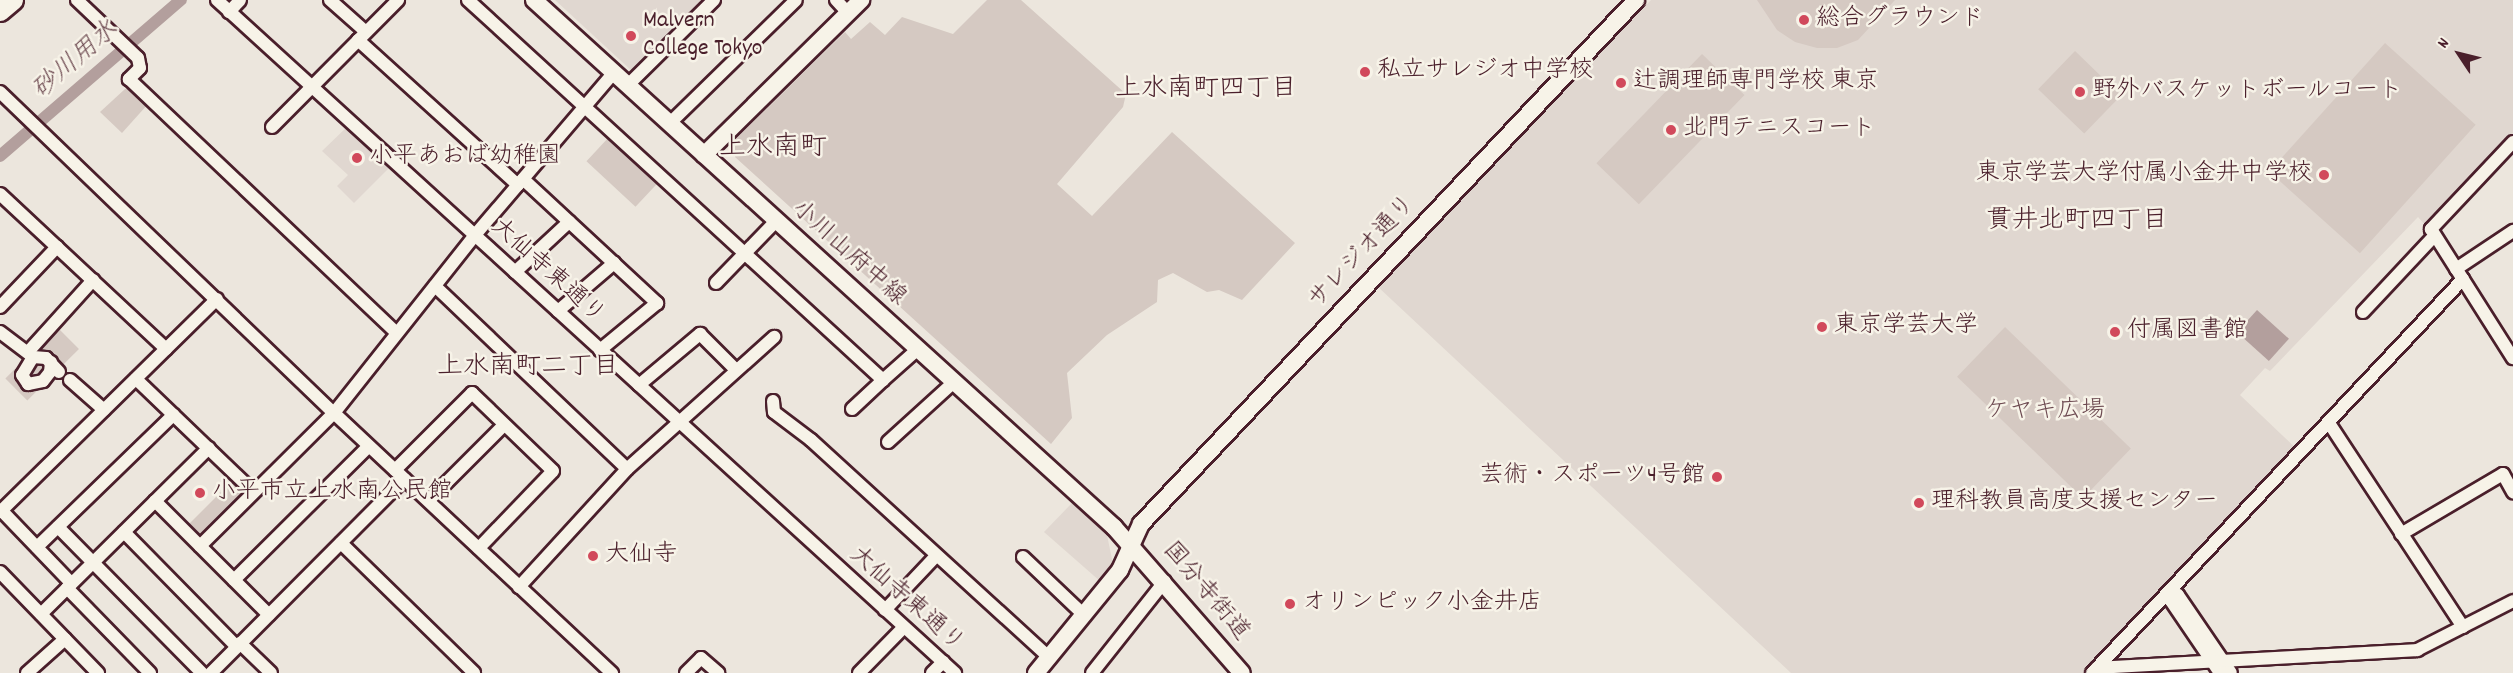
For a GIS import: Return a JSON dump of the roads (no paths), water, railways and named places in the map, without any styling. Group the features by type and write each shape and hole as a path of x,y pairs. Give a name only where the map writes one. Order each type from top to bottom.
{"main road":[{"path":"0,11 13,0"}],"street":[{"path":"77,0 138,58 140,68 125,84 397,333"},
{"name":"大仙寺東通り","path":"217,0 955,673"},
{"path":"229,12 240,0"},
{"path":"330,0 362,36 520,182 657,303 600,350"},
{"path":"272,128 398,0"},
{"path":"468,0 884,380"},
{"name":"小川山府中線","path":"534,0 1131,543"},
{"path":"628,85 714,0"},
{"path":"669,124 796,0"},
{"path":"836,0 848,13"},
{"path":"704,155 861,0"},
{"name":"サレジオ通り","path":"1036,673 1120,570 1141,524 1636,0"},
{"path":"200,546 334,413 475,235 614,72"},
{"path":"0,92 394,470 429,500 612,673"},
{"path":"2513,142 2435,223 2432,229 2434,236 2513,357"},
{"path":"0,194 166,350"},
{"path":"716,283 776,221"},
{"path":"515,272 568,222"},
{"path":"2094,670 2329,423 2459,274 2513,231"},
{"path":"2363,312 2434,236"},
{"path":"0,307 57,247"},
{"path":"558,311 614,263"},
{"path":"0,332 30,354 55,367 43,381 28,384 22,375 30,354 93,280"},
{"path":"435,286 627,469"},
{"path":"150,673 69,586 38,548 1,511 217,299"},
{"path":"639,386 700,334 736,370"},
{"path":"519,587 627,469 774,337"},
{"path":"852,409 918,349"},
{"path":"136,379 254,492"},
{"path":"70,380 104,410"},
{"path":"888,442 954,382"},
{"path":"394,470 472,393 553,471 479,548"},
{"path":"773,401 774,412 811,440 1049,657"},
{"path":"38,548 173,415"},
{"path":"2329,423 2463,627"},
{"path":"429,500 504,425"},
{"path":"234,580 369,446"},
{"path":"41,614 209,448"},
{"path":"2401,534 2503,474 2513,492"},
{"path":"211,673 404,479"},
{"path":"155,501 269,615"},
{"path":"58,527 202,673"},
{"path":"124,532 239,645 271,673"},
{"path":"341,543 474,673"},
{"name":"国分寺街道","path":"1131,543 1242,673"},
{"path":"885,610 936,556"},
{"path":"1023,557 1084,615"},
{"path":"0,572 98,673"},
{"path":"1092,673 1165,581"},
{"path":"2170,591 2171,601 2222,668"},
{"path":"2094,670 2222,668 2417,650 2513,601"},
{"path":"859,673 904,627"},
{"path":"27,673 66,639"},
{"path":"686,673 701,658 718,673"},
{"path":"932,673 943,662"}],"waterway":[{"name":"砂川用水","path":"0,156 181,0"}],"place":[{"name":"総合グラウンド","path":"1804,20"},
{"name":"Malvern College Tokyo","path":"631,36"},
{"name":"私立サレジオ中学校","path":"1365,72"},
{"name":"辻調理師専門学校 東京","path":"1621,83"},
{"name":"野外バスケットボールコート","path":"2080,92"},
{"name":"北門テニスコート","path":"1671,130"},
{"name":"小平あおば幼稚園","path":"357,158"},
{"name":"東京学芸大学付属小金井中学校","path":"2324,175"},
{"name":"東京学芸大学","path":"1822,327"},
{"name":"付属図書館","path":"2115,332"},
{"name":"芸術・スポーツ4号館","path":"1717,477"},
{"name":"小平市立上水南公民館","path":"200,493"},
{"name":"理科教員高度支援センター","path":"1919,503"},
{"name":"大仙寺","path":"593,556"},
{"name":"オリンピック小金井店","path":"1290,604"}],"district":[{"name":"上水南町四丁目","path":"1206,90"},
{"name":"上水南町","path":"773,149"},
{"name":"貫井北町四丁目","path":"2077,222"},
{"name":"上水南町二丁目","path":"528,368"}],"park label":[{"name":"ケヤキ広場","path":"2045,412"}]}
